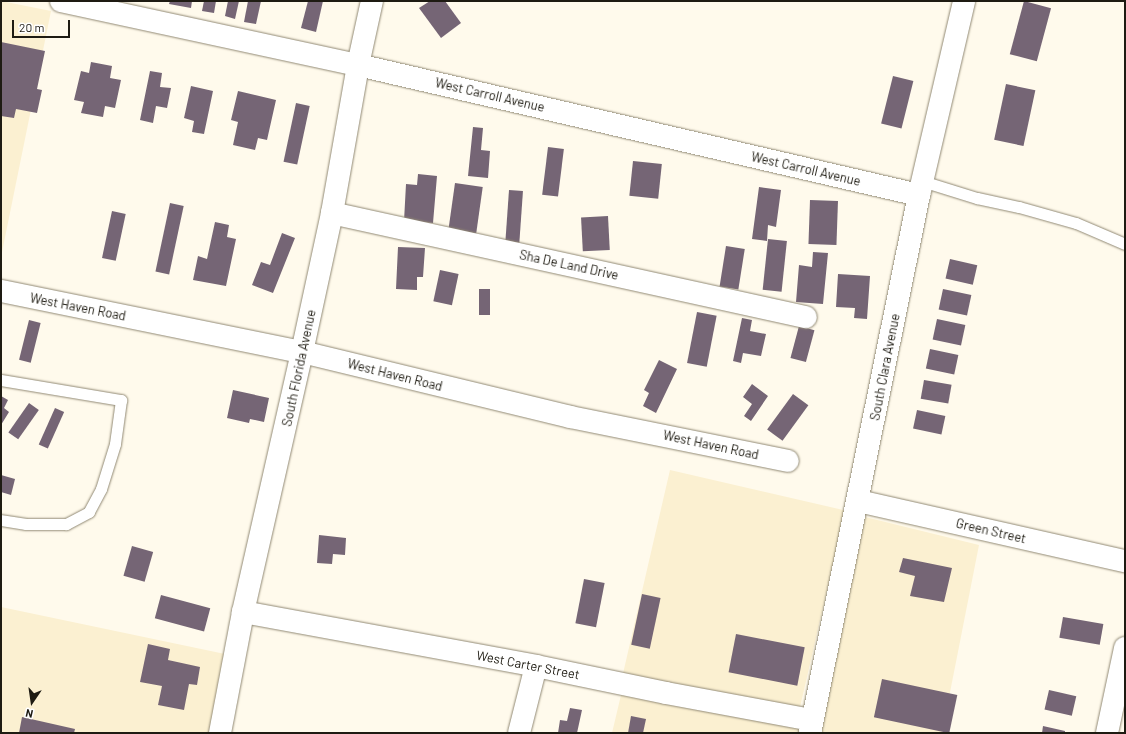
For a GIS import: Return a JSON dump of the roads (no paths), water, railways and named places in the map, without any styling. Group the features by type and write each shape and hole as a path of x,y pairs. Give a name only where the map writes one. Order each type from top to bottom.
{"street":[{"name":"West Carroll Avenue","path":"61,1 104,6 358,65 921,188"},
{"name":"South Florida Avenue","path":"220,733 243,612 332,213 358,65 372,1"},
{"name":"South Clara Avenue","path":"811,727 921,188 964,1"},
{"name":"Sha De Land Drive","path":"332,213 806,317"},
{"name":"West Haven Road","path":"1,291 302,352 570,417 788,461"},
{"name":"Green Street","path":"858,501 1125,561"},
{"name":"West Carter Street","path":"243,612 536,666 666,693 811,727"},
{"path":"1107,733 1125,648"},
{"path":"519,733 536,666"}],"lane":[{"path":"921,188 1018,207 1076,223 1125,244"},
{"path":"1,380 121,400 115,444 101,490 89,512 66,524 26,524 1,520"}]}
